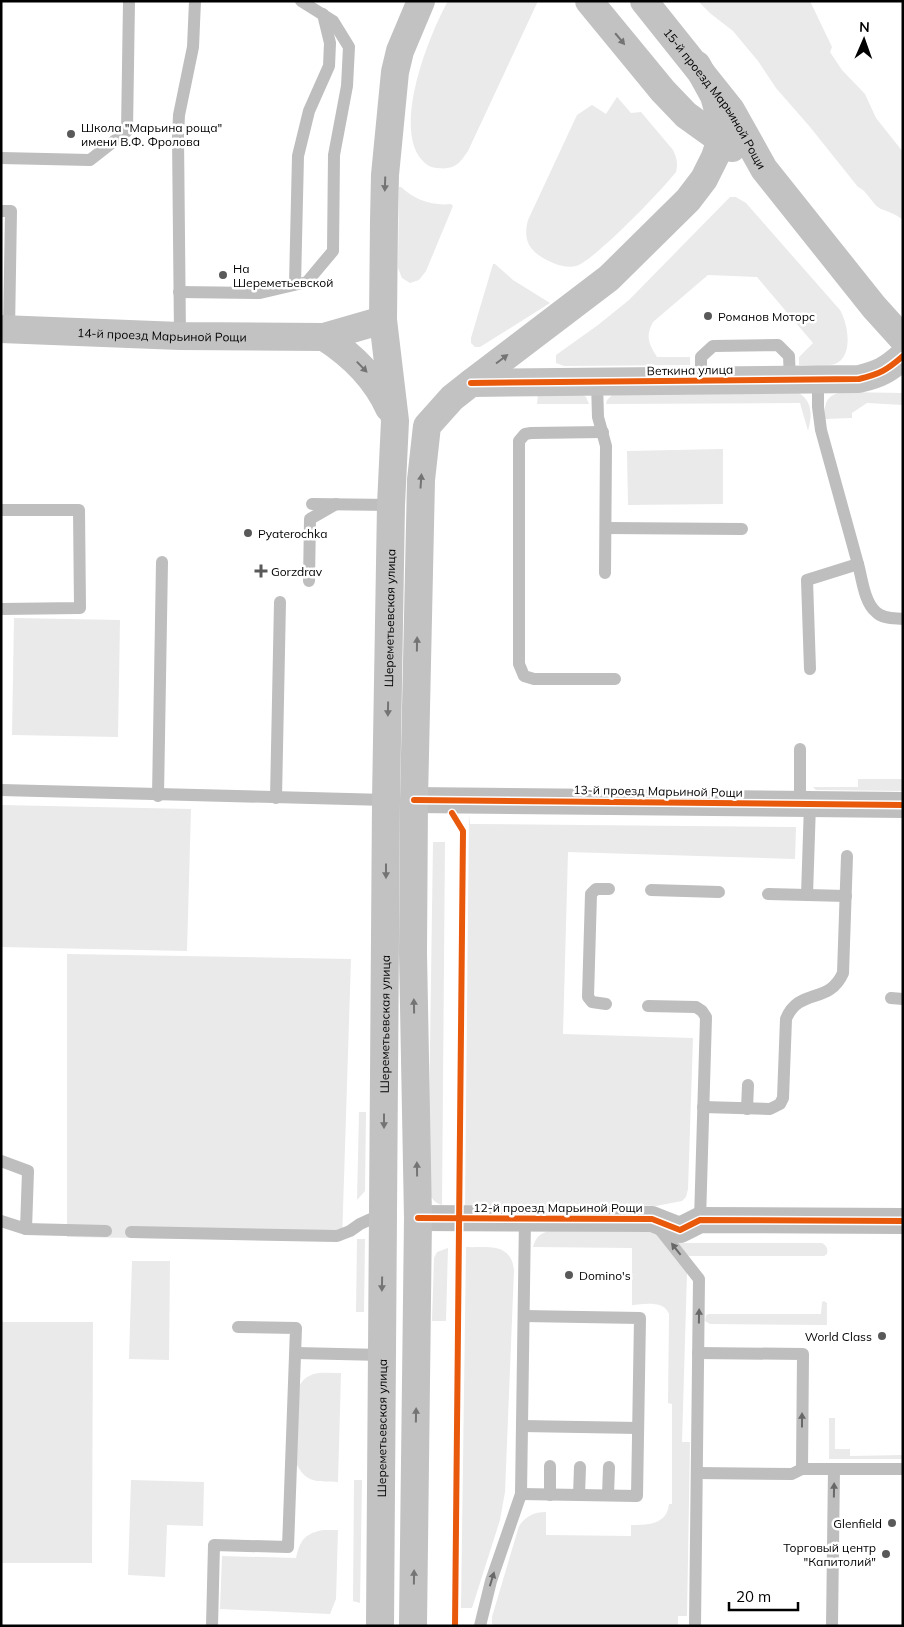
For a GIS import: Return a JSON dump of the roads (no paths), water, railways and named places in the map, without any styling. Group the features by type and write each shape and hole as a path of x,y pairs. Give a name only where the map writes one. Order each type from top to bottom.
{"main road":[{"name":"Шереметьевская улица","path":"380,1626 386,800 394,421 383,320 385,175 394,72 400,51 422,1"},
{"name":"15-й проезд Марьиной Рощи","path":"589,1 663,91 686,115 764,169"},
{"name":"15-й проезд Марьиной Рощи","path":"644,1 731,110 764,169"},
{"path":"413,1626 418,1218 414,800 421,480 427,426 446,404 471,383 603,282 688,200 704,179 715,157 720,140 720,117 714,96 697,66"},
{"path":"663,91 692,134 697,150 697,176 688,200"},
{"path":"764,169 874,308 903,338"},
{"name":"14-й проезд Марьиной Рощи","path":"5,330 180,336 324,337 383,320"},
{"path":"324,337 354,359 371,377 383,395 394,421"},
{"name":"Веткина улица","path":"471,383 859,379 876,375 889,368 903,356"}],"street":[{"name":"13-й проезд Марьиной Рощи","path":"414,800 903,805"},
{"name":"12-й проезд Марьиной Рощи","path":"418,1218 652,1219 680,1230 700,1220 903,1221"}],"lane":[{"path":"1,158 90,160 127,131 129,1"},
{"path":"180,336 180,115 193,47 194,1"},
{"path":"179,292 260,293 307,282 333,251 334,155 347,86 349,47 333,21 301,1"},
{"path":"295,284 298,156 309,111 329,66 330,43 323,14"},
{"path":"1,211 11,211 5,330"},
{"path":"701,381 700,357 713,346 778,345 790,356 790,380"},
{"path":"818,380 818,407 821,430 868,600 876,612 889,618 903,619"},
{"path":"597,383 598,417 606,446 605,573"},
{"path":"603,432 531,433 525,434 518,441 519,664 524,676 534,679 615,679"},
{"path":"312,504 391,505"},
{"path":"309,581 310,519 336,504"},
{"path":"1,510 79,510 80,608 1,609"},
{"path":"606,528 742,529"},
{"path":"158,796 162,562"},
{"path":"810,669 807,580 858,564"},
{"path":"276,798 280,602"},
{"path":"800,749 805,804 807,895"},
{"path":"1,790 158,796 386,800"},
{"path":"704,1107 770,1109 780,1104 783,1098 786,1019 788,1014 801,1000 828,992 840,981 844,964 847,856"},
{"path":"606,1004 592,1002 588,997 589,942 591,894 596,889 609,889"},
{"path":"651,890 719,892"},
{"path":"768,894 846,896"},
{"path":"648,1006 696,1007 704,1014 706,1022 700,1220"},
{"path":"747,1108 748,1085"},
{"path":"1,1161 28,1171 26,1229"},
{"path":"131,1232 337,1236 371,1219 383,1218"},
{"path":"480,1626 491,1582 520,1494 525,1218"},
{"path":"652,1219 699,1279 695,1626"},
{"path":"1,1222 26,1229 106,1232"},
{"path":"520,1494 637,1496 640,1318 524,1316"},
{"path":"212,1626 214,1545 288,1547 296,1328 238,1327"},
{"path":"296,1352 382,1355"},
{"path":"698,1353 803,1354 802,1469"},
{"path":"522,1426 551,1433 580,1434 609,1427 638,1428"},
{"path":"609,1427 609,1441"},
{"path":"550,1466 550,1494"},
{"path":"579,1495 580,1467"},
{"path":"608,1496 609,1467"},
{"path":"697,1474 792,1474 802,1469 903,1470"},
{"path":"832,1626 834,1469"}],"place":[{"name":"Школа \"Марьина роща\" имени В.Ф. Фролова","path":"71,134"},
{"name":"На Шереметьевской","path":"223,275"},
{"name":"Романов Моторс","path":"708,316"},
{"name":"Pyaterochka","path":"248,533"},
{"name":"Gorzdrav","path":"261,571"},
{"name":"Domino's","path":"569,1275"},
{"name":"World Class","path":"882,1336"},
{"name":"Glenfield","path":"892,1523"},
{"name":"Торговый центр \"Капитолий\"","path":"886,1554"}]}
